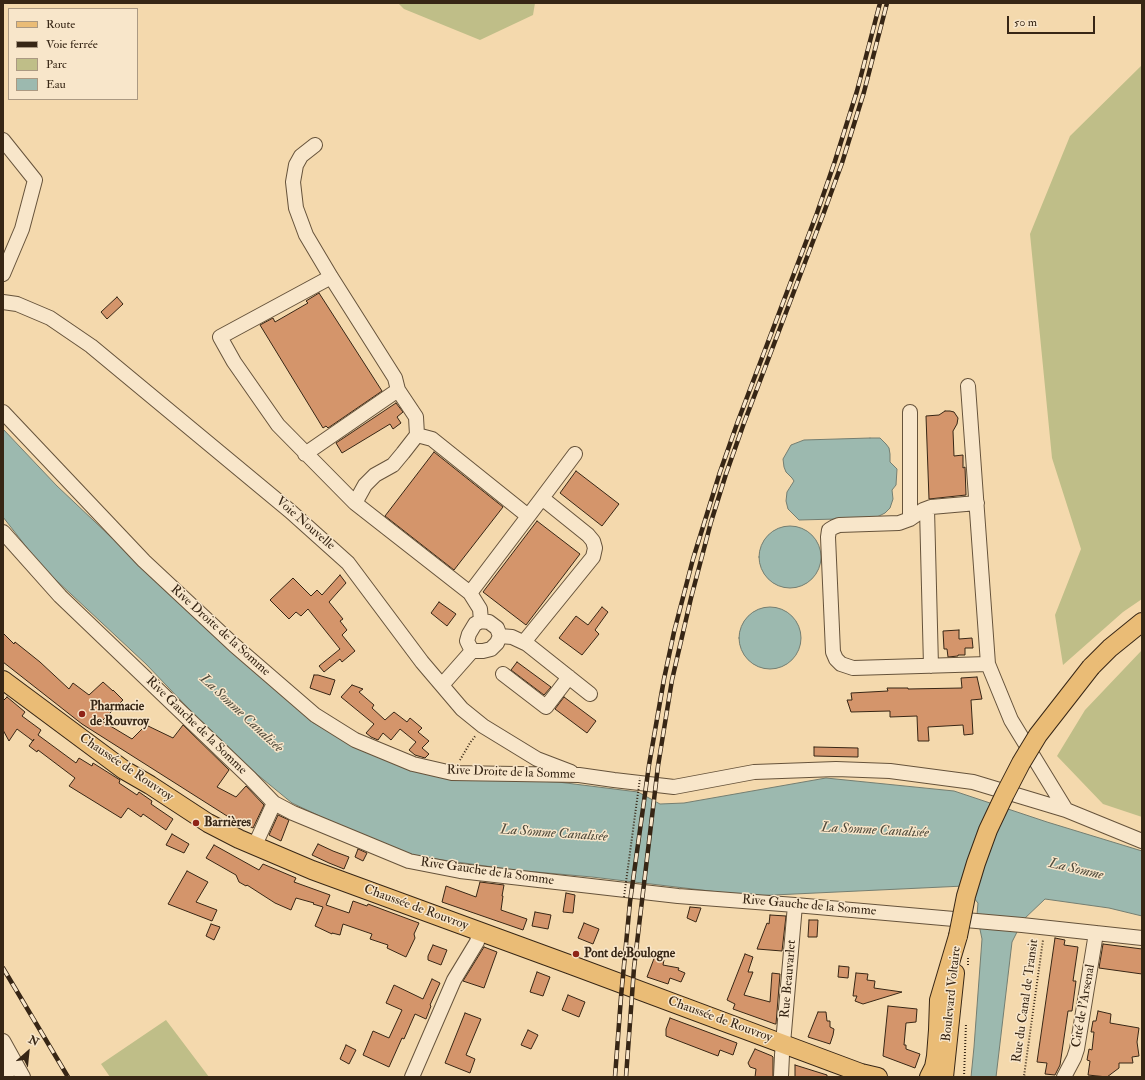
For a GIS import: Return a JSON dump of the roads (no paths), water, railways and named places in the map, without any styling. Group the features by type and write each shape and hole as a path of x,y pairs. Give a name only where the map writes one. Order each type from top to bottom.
{"main road":[{"path":"958,936 966,896 988,830 1021,763 1038,735 1091,667 1110,648 1142,622"},
{"name":"Chaussée de Rouvroy","path":"3,680 124,770 222,831 288,861 783,1044 840,1071 869,1076"},
{"name":"Boulevard Voltaire","path":"929,1077 934,1067 936,1056 939,1000 958,936"},
{"name":"Boulevard Voltaire","path":"944,1077 958,936"}],"street":[{"path":"3,140 35,180 22,229 7,254 3,274"},
{"path":"315,144 301,156 296,165 293,182 296,208 306,235 395,378 398,390 416,417 417,434 393,465 375,475 365,485 355,503"},
{"path":"331,277 220,336 234,362 278,425 355,503 470,593 480,609 481,621"},
{"name":"Voie Nouvelle","path":"3,302 17,304 50,318 91,346 290,511 348,563 422,662 462,709 483,726 537,759 579,774"},
{"path":"968,386 988,664 1011,720 1066,810"},
{"path":"305,454 398,390"},
{"name":"Rive Droite de la Somme","path":"3,412 144,561 234,645 315,716 355,740 413,764 452,773 579,774 674,788 754,772 836,769 890,771 973,782 1066,810 1142,841"},
{"path":"910,412 910,519"},
{"path":"417,434 432,439 528,516"},
{"path":"470,593 575,454"},
{"path":"524,642 593,557 595,548 593,541 588,535 542,498"},
{"path":"977,503 927,508 910,519 899,523 838,525 834,526 830,530 828,536 833,652 836,659 841,664 853,668 988,664"},
{"path":"927,508 932,666"},
{"name":"Rive Gauche de la Somme","path":"3,532 60,596 250,778 274,803 409,861 460,871 678,896 1045,927 1142,938"},
{"path":"442,686 472,651 491,649 497,643 500,636 497,628 490,622 481,621 475,624 467,641 472,651"},
{"path":"500,636 512,637 524,642 590,694"},
{"path":"503,674 546,707 569,677"},
{"path":"255,845 274,803"},
{"name":"Rue Beauvarlet","path":"781,1076 796,905"},
{"path":"412,1077 454,980 477,942 479,932"},
{"name":"Cité de l'Arsenal","path":"1064,1077 1077,1049 1096,933"},
{"path":"3,1042 23,1077"},
{"path":"7,1077 4,1063 11,1056"}],"water":[{"path":"3,429 57,486 186,608 312,722 358,748 457,778 558,782 638,792 660,804 684,803 826,778 954,791 1047,822 1142,851 1142,916 1109,908 1045,899 1023,920 1012,942 996,1077 971,1077 982,939 977,915 978,903 964,886 752,896 592,877 514,870 400,854 292,803 231,753 146,664 42,567 3,517"},
{"path":"880,438 889,448 890,462 897,469 896,485 892,490 893,499 890,508 885,513 875,518 799,520 788,509 786,501 787,492 794,481 786,472 783,459 791,445 804,440"},
{"path":"784,526 796,526 812,535 819,545 821,557 819,569 812,579 796,588 784,588 773,583 764,574 759,563 759,551 764,540 773,531"},
{"path":"764,607 776,607 792,616 799,626 801,638 799,650 792,660 776,669 764,669 753,664 744,655 739,644 739,632 744,621 753,612"}],"railway":[{"path":"615,1077 630,902 649,765 674,632 693,559 720,472 835,161 857,91 880,3"},
{"path":"626,1077 634,968 658,766 672,680 691,598 711,522 726,474 842,163 864,92 887,3"},
{"path":"3,968 68,1077"}],"place":[{"name":"Pharmacie de Rouvroy","path":"82,714"},
{"name":"Barrières","path":"196,823"},
{"name":"Pont de Boulogne","path":"576,954"}],"water label":[{"name":"La Somme Canalisée","path":"241,714"},
{"name":"La Somme Canalisée","path":"875,831"},
{"name":"La Somme Canalisée","path":"554,834"},
{"name":"La Somme","path":"1076,870"}]}
